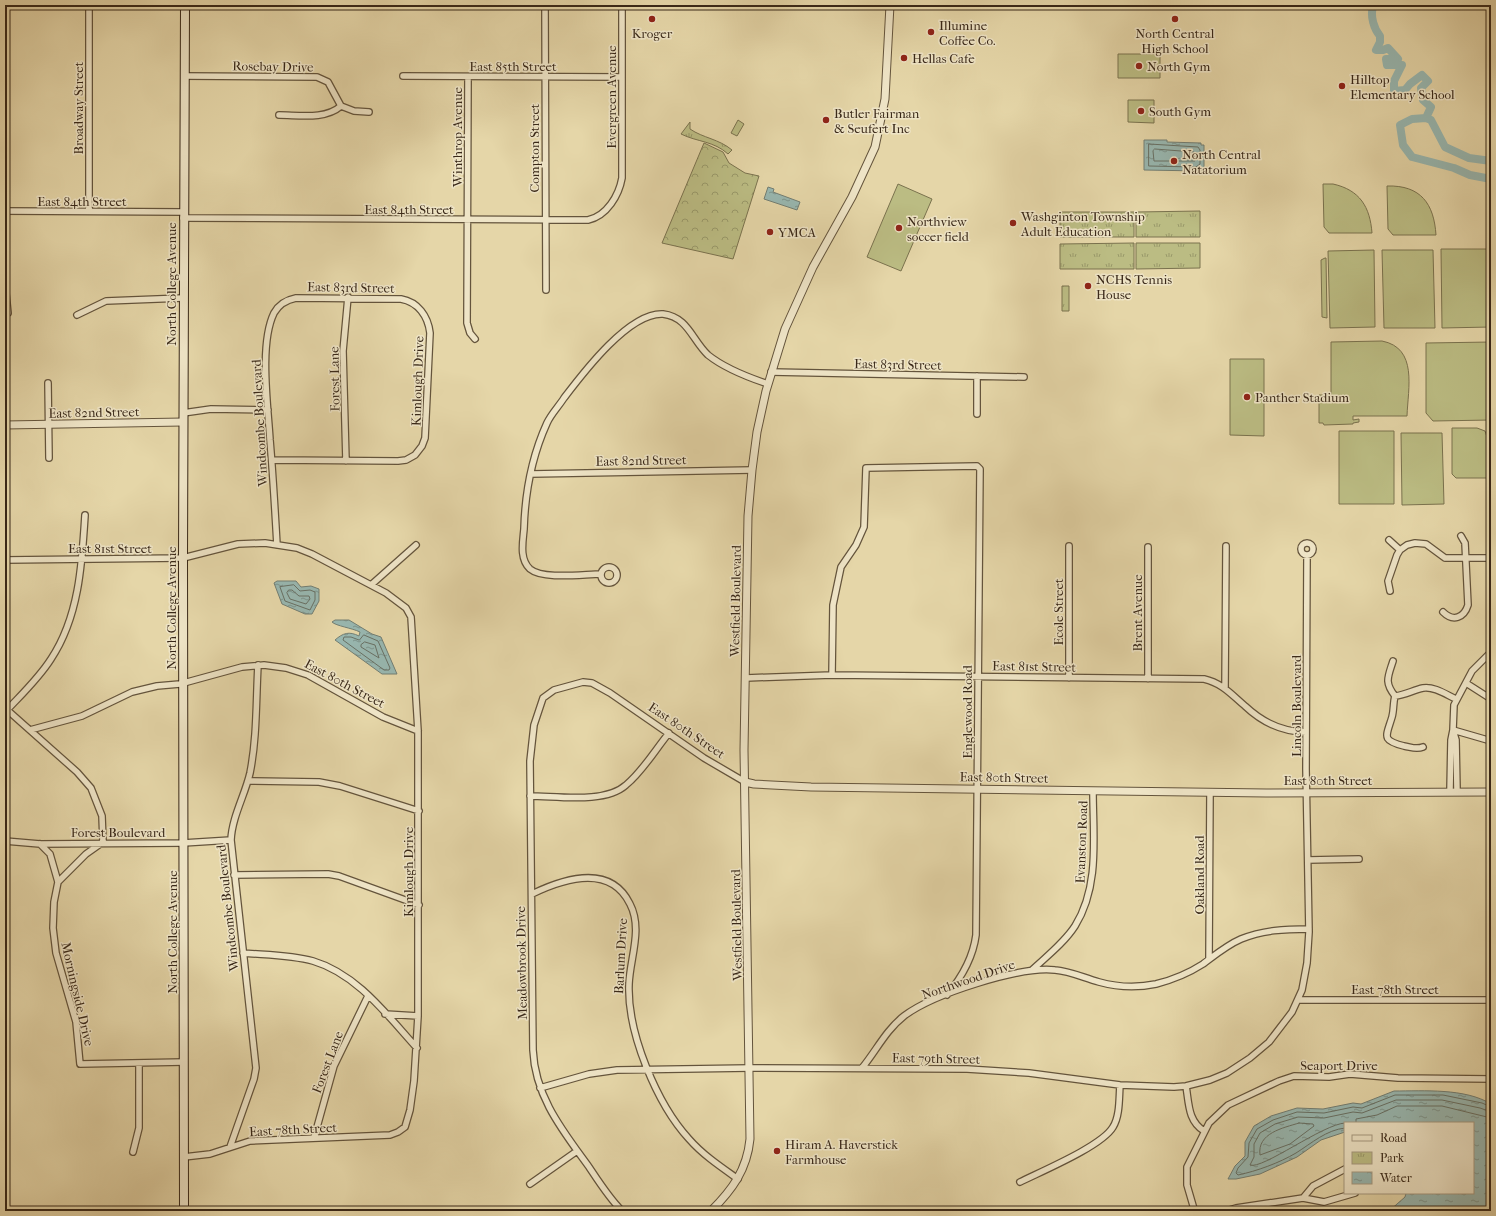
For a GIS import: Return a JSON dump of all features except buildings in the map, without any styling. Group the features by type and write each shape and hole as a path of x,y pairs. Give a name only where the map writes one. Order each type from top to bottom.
{"main road":[{"name":"North College Avenue","path":"184,5 184,1211"}],"street":[{"name":"Broadway Street","path":"89,5 89,212"},
{"name":"Compton Street","path":"545,5 546,290"},
{"name":"Evergreen Avenue","path":"620,190 622,178 622,5"},
{"name":"Westfield Boulevard","path":"711,1211 729,1192 738,1179 746,1160 750,1139 745,782 746,678 748,516 757,432 771,372 785,329 813,267 852,197 875,146 885,99 890,5"},
{"name":"Rosebay Drive","path":"184,76 317,77 328,82 341,106"},
{"name":"East 85th Street","path":"403,76 545,78 622,77"},
{"name":"Winthrop Avenue","path":"468,77 467,325 470,333 475,339"},
{"path":"279,115 325,114 336,110 341,106 354,111 369,112"},
{"name":"East 84th Street","path":"5,211 467,220 588,220 596,218 604,211 620,190"},
{"path":"5,284 8,313"},
{"path":"77,315 106,301 183,298"},
{"name":"East 83rd Street","path":"282,304 296,298 401,299 411,302 419,308"},
{"name":"Forest Lane","path":"346,461 343,351 348,298"},
{"name":"Windcombe Boulevard","path":"277,544 266,369 268,344 274,314 282,304"},
{"name":"Kimlough Drive","path":"346,461 406,460 415,454 422,446 426,436 430,338 428,323 419,308"},
{"path":"601,574 544,575 529,568 524,560 523,550 525,512 537,448 548,421 578,379 612,341 649,316 663,314 680,320 708,355 753,379 768,384"},
{"name":"East 83rd Street","path":"771,372 1024,377"},
{"path":"977,376 977,414"},
{"path":"48,383 48,458"},
{"path":"183,413 211,409 268,410"},
{"name":"East 82nd Street","path":"5,425 183,422"},
{"path":"272,460 346,461"},
{"name":"Englewood Road","path":"832,675 833,605 841,565 856,545 864,527 866,468 941,468 970,465 978,466 980,469 975,941 967,966 947,995"},
{"name":"East 82nd Street","path":"531,474 752,470"},
{"path":"58,882 86,854 103,842 102,816 91,788 77,772 6,709 42,672 63,636 75,600 81,559 84,515"},
{"path":"1443,612 1455,618 1462,616 1467,609 1468,601 1465,541 1461,536"},
{"path":"1389,540 1400,550"},
{"name":"East 81st Street","path":"5,560 183,558 244,543 277,544 297,548 310,553 371,585 403,606 410,614"},
{"path":"1390,591 1389,579 1400,550 1408,545 1421,543 1429,546 1445,558 1491,558"},
{"path":"371,585 416,545"},
{"name":"Ecole Street","path":"1068,678 1069,546"},
{"path":"1225,688 1226,546"},
{"name":"Brent Avenue","path":"1148,547 1148,679"},
{"name":"Lincoln Boulevard","path":"1298,1000 1306,968 1309,929 1306,732 1307,556"},
{"name":"Kimlough Drive","path":"403,1128 407,1122 412,1104 418,1016 418,731 413,624 410,614"},
{"path":"1454,791 1451,740 1453,730 1453,710 1456,699 1472,671 1491,652"},
{"path":"1393,661 1387,680 1389,687 1395,696 1392,716 1386,732 1387,739 1390,742 1411,748 1423,748"},
{"name":"Windcombe Boulevard","path":"230,1147 256,1070 231,840 233,825 248,781 253,751 258,665"},
{"name":"East 80th Street","path":"30,730 82,716 132,692 184,682 242,667 258,665 281,667 303,673 383,717 418,731"},
{"name":"East 81st Street","path":"746,678 832,675 1204,679 1216,682 1225,688 1260,719 1282,729 1306,732"},
{"name":"East 80th Street","path":"549,693 575,683 592,684 620,699 704,758 745,782 754,784 811,787 1093,791 1307,793 1454,791 1491,792"},
{"path":"1466,683 1491,699"},
{"path":"1395,696 1404,695 1422,688 1428,688 1456,699"},
{"name":"Meadowbrook Drive","path":"549,693 540,705 532,736 530,761 533,1050 540,1088 554,1118 611,1198 622,1211"},
{"path":"1453,730 1491,741"},
{"path":"530,796 599,796 614,793 630,782 669,732"},
{"path":"248,781 323,783 340,786 419,811"},
{"name":"Evanston Road","path":"1032,970 1057,947 1073,929 1088,899 1093,868 1093,791"},
{"name":"Oakland Road","path":"1209,958 1210,792"},
{"name":"Forest Boulevard","path":"5,841 40,844 103,842 184,843 231,840"},
{"name":"Morningside Drive","path":"40,844 52,856 58,882 54,909 54,942 58,967 76,1022 80,1064 139,1063"},
{"path":"1308,860 1358,859"},
{"path":"234,875 328,874 339,876 419,904"},
{"name":"Barlum Drive","path":"532,894 566,880 591,878 600,879 615,886 627,898 633,912 635,925 634,950 629,982 630,1003 646,1070 678,1126 687,1137 708,1157 738,1179"},
{"name":"Northwood Drive","path":"862,1068 896,1023 910,1012 947,995 996,979 1032,970 1056,970 1107,984 1140,986 1162,982 1180,976 1233,943 1256,934 1278,930 1309,929"},
{"path":"243,953 302,959 320,964 341,974 368,996 417,1048"},
{"name":"Forest Lane","path":"314,1138 334,1066 368,996"},
{"name":"East 79th Street","path":"540,1088 589,1074 617,1070 750,1068 995,1070 1120,1085 1162,1087 1186,1086 1217,1077 1250,1058 1277,1032 1298,1000"},
{"name":"East 78th Street","path":"1298,1000 1491,1000"},
{"path":"385,1014 418,1016"},
{"path":"133,1152 139,1128 139,1063 184,1062"},
{"name":"Seaport Drive","path":"1195,1210 1187,1185 1187,1167 1204,1131 1217,1114 1228,1104 1278,1081 1294,1076 1329,1077 1359,1074 1398,1078 1491,1079"},
{"path":"1020,1182 1080,1152 1109,1133 1116,1120 1120,1085"},
{"path":"1186,1086 1192,1119 1196,1125 1204,1131"},
{"name":"East 78th Street","path":"184,1157 210,1154 250,1141 390,1135 403,1128"},
{"path":"530,1184 577,1151"},
{"path":"1303,1198 1307,1191 1313,1186 1344,1170"},
{"path":"1226,1211 1236,1208 1303,1198 1324,1202 1352,1194"}],"green space":[{"name":"North Gym","path":"1118,54 1160,54 1160,78 1118,78"},
{"name":"South Gym","path":"1128,100 1154,100 1154,123 1128,122"},
{"path":"738,120 744,124 737,136 731,133"},
{"path":"690,122 690,129 700,135 722,143 732,150 728,154 711,144 681,134"},
{"path":"704,143 723,152 729,163 745,173 759,176 733,259 662,243"},
{"name":"Northview soccer field","path":"898,184 932,199 901,271 867,257"},
{"path":"1323,184 1333,184 1357,195 1362,201 1369,215 1372,233 1329,233 1324,227"},
{"path":"1387,186 1409,189 1424,198 1432,214 1436,235 1393,235 1388,229"},
{"path":"1200,211 1200,237 1136,237 1136,212"},
{"path":"1060,212 1134,212 1134,237 1060,237"},
{"path":"1134,243 1134,269 1060,269 1060,244"},
{"path":"1136,243 1200,243 1200,268 1136,269"},
{"path":"1441,249 1490,249 1491,327 1442,328"},
{"path":"1374,250 1375,327 1330,328 1328,251"},
{"path":"1382,250 1433,250 1435,328 1384,328"},
{"path":"1325,258 1327,318 1322,317 1321,260"},
{"path":"1062,286 1069,286 1069,311 1062,311"},
{"path":"1382,341 1393,345 1401,352 1406,360 1409,382 1407,416 1353,416 1353,420 1359,419 1359,422 1353,424 1324,425 1323,423 1319,423 1319,395 1331,395 1331,342"},
{"path":"1491,342 1491,420 1433,421 1426,413 1426,343"},
{"name":"Panther Stadium","path":"1230,359 1264,359 1264,436 1230,435"},
{"path":"1452,428 1477,428 1485,431 1491,449 1491,478 1456,478 1452,474"},
{"path":"1339,431 1394,431 1394,504 1339,504"},
{"path":"1401,433 1442,433 1444,504 1402,505"}],"water":[{"name":"North Central Natatorium","path":"1144,140 1167,140 1167,142 1201,143 1201,145 1204,145 1204,168 1201,168 1201,171 1144,170"},
{"path":"768,187 774,189 773,192 800,202 797,210 764,199"},
{"path":"277,581 296,581 301,587 311,586 319,589 319,601 312,614 305,614 282,604 274,583"},
{"path":"335,620 349,620 372,634 381,637 397,674 382,674 335,640 346,634 359,636 360,632 337,625 332,622"},
{"path":"1394,1091 1431,1091 1469,1095 1491,1104 1491,1211 1389,1211 1405,1197 1406,1194 1474,1194 1474,1122 1344,1122 1344,1132 1321,1140 1297,1157 1260,1174 1236,1179 1228,1179 1235,1166 1245,1156 1245,1142 1254,1126 1271,1116 1297,1108 1323,1109 1353,1103 1361,1104"}],"waterway":[{"path":"1371,5 1373,7 1373,22 1380,36 1380,42 1376,50 1388,48 1398,59 1386,59 1387,65 1402,65 1394,81 1394,91 1405,90 1422,75 1428,81 1421,88 1423,100 1431,107 1426,118 1412,119 1400,125 1403,145 1412,157 1454,168 1470,175 1491,179"},
{"path":"1426,118 1431,120 1445,147 1469,158 1491,161"}],"place":[{"name":"Kroger","path":"652,19"},
{"name":"North Central High School","path":"1175,19"},
{"name":"Illumine Coffee Co.","path":"931,32"},
{"name":"Hellas Cafe","path":"904,58"},
{"name":"North Gym","path":"1139,66"},
{"name":"Hilltop Elementary School","path":"1342,86"},
{"name":"South Gym","path":"1141,111"},
{"name":"Butler Fairman & Seufert Inc","path":"826,120"},
{"name":"North Central Natatorium","path":"1174,161"},
{"name":"Washginton Township Adult Education","path":"1013,223"},
{"name":"Northview soccer field","path":"899,228"},
{"name":"YMCA","path":"770,232"},
{"name":"NCHS Tennis House","path":"1088,286"},
{"name":"Panther Stadium","path":"1247,397"},
{"name":"Hiram A. Haverstick Farmhouse","path":"777,1151"}]}
